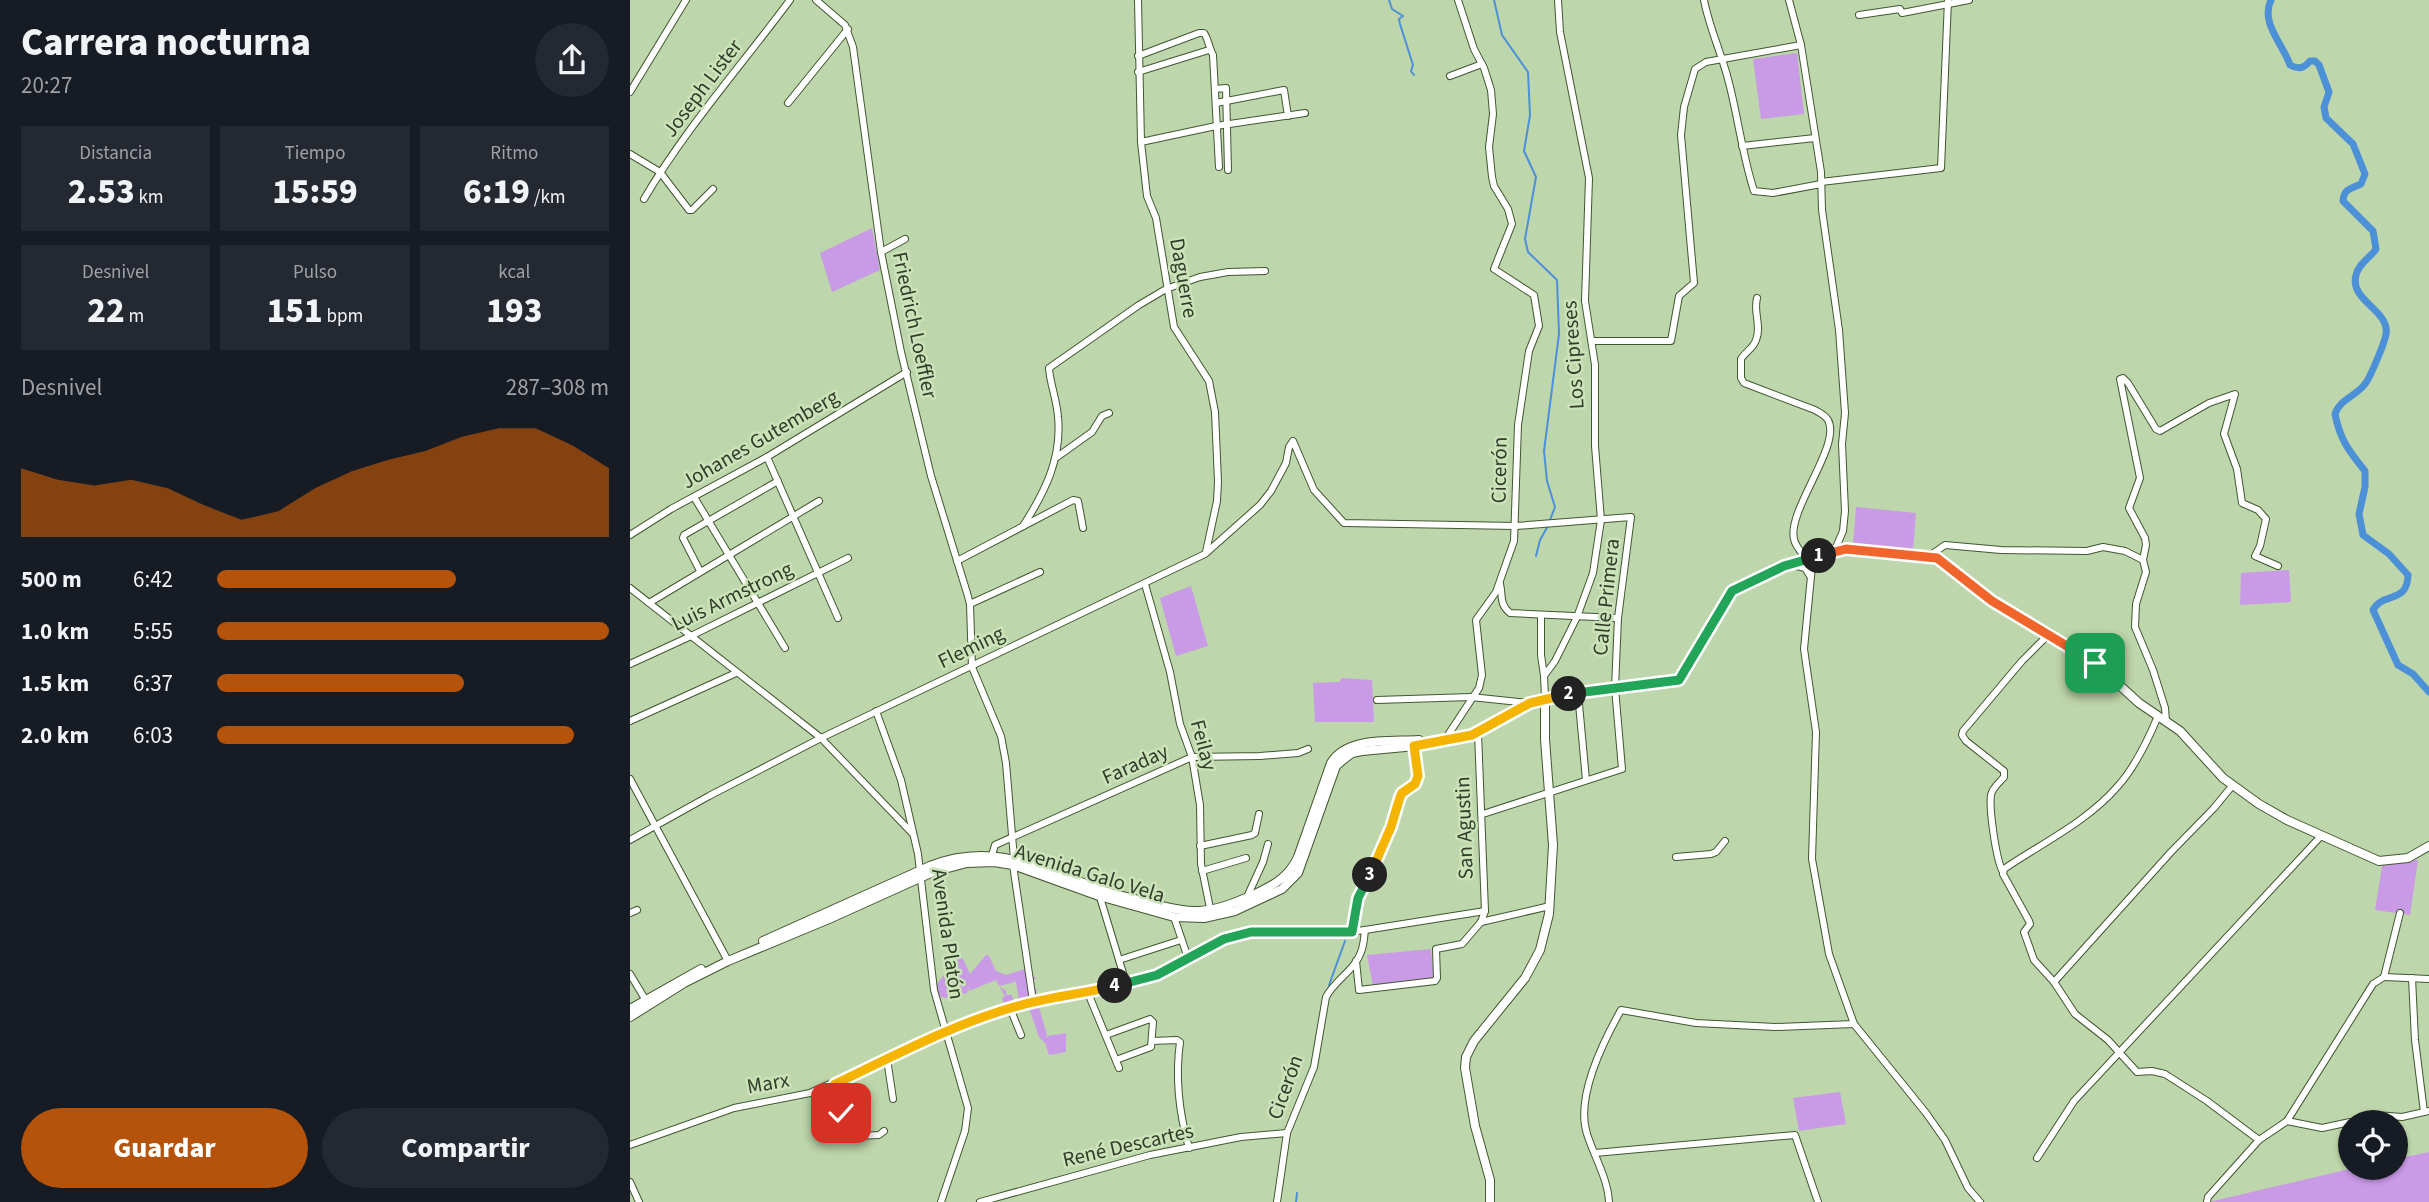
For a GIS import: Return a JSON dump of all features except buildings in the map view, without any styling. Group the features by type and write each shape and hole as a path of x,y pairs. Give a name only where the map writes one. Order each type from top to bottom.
{"main road":[{"name":"Avenida Galo Vela","path":"630,1017 682,978 828,916 956,857 992,855 1174,917 1234,911 1275,892 1293,880 1305,859 1336,766 1352,753 1414,746 1478,733 1530,703 1545,698 1679,680 1732,591 1784,566 1846,549 1937,558 1992,601 2095,663 2139,703 2180,731 2232,786 2287,820 2379,861 2408,858 2429,846"},
{"path":"1490,1202 1490,1180 1475,1126 1465,1068 1466,1056 1474,1041 1525,978 1540,950 1550,906 1553,845 1545,739 1545,698"},
{"name":"Avenida Galo Vela","path":"1099,892 1174,909 1212,913 1280,881 1294,866 1331,763 1337,754 1354,745 1441,741"},
{"name":"Avenida Galo Vela","path":"922,874 967,863 1013,862"},
{"name":"Avenida Galo Vela","path":"630,1009 647,1002"}],"street":[{"path":"630,92 686,0"},
{"name":"Joseph Lister","path":"644,199 660,172 712,101 790,0"},
{"path":"788,103 848,29 841,19 816,0"},
{"name":"Daguerre","path":"1138,0 1141,142 1147,196 1156,218 1174,327 1209,381 1213,403 1219,482 1205,554"},
{"path":"1450,76 1482,64 1474,49 1458,0"},
{"name":"Los Cipreses","path":"1544,676 1555,661 1577,617 1593,573 1601,520 1595,446 1593,341 1585,301 1588,169 1560,32 1558,0"},
{"path":"1704,0 1707,19 1722,58 1754,191 1773,193 1821,183 1941,168 1948,2"},
{"path":"1789,0 1801,46 1815,138 1822,211 1839,330 1845,413 1842,444 1845,511 1843,531 1835,552"},
{"path":"1859,15 1900,9 1902,13 1969,0"},
{"name":"Friedrich Loeffler","path":"848,29 864,122 881,252 931,476 970,604 972,667"},
{"path":"1138,56 1202,33 1206,36 1213,55 1219,167"},
{"path":"1593,341 1671,341 1679,296 1694,283 1683,175 1682,116 1695,69 1706,62 1722,58 1801,46"},
{"path":"1138,72 1209,50"},
{"name":"Cicerón","path":"1441,741 1479,688 1482,675 1476,620 1492,599 1514,541 1518,425 1529,351 1539,326 1534,295 1494,270 1512,223 1492,177 1489,147 1493,104 1489,81 1482,64"},
{"path":"1215,89 1226,88 1228,170"},
{"path":"1216,103 1284,90 1288,116"},
{"path":"1141,142 1216,126 1305,113"},
{"path":"1742,146 1815,138"},
{"path":"630,153 660,172 689,210 713,189"},
{"path":"881,252 905,239"},
{"path":"1023,526 1039,500 1057,457 1059,420 1049,368 1166,289 1200,276 1265,271"},
{"path":"1757,298 1754,308 1758,333 1755,344 1741,359 1741,378 1750,387 1815,410 1825,416 1829,425 1824,456 1794,525 1794,540 1812,566 1804,649 1816,732 1812,859 1829,954 1854,1024 1926,1113 1945,1140 1968,1188 1980,1202"},
{"name":"Johanes Gutemberg","path":"630,535 768,457 907,372"},
{"path":"2166,721 2153,670 2135,628 2136,604 2146,572 2143,560 2146,545 2129,508 2140,478 2120,379 2123,378 2155,429 2160,431 2208,403 2235,394 2224,434 2237,469 2242,503 2258,510 2266,519 2255,556 2278,566"},
{"path":"1057,457 1092,432 1102,416 1110,413"},
{"name":"Fleming","path":"630,840 876,710 972,667 1205,554 1260,505 1271,491 1286,463 1293,441 1314,490 1344,523 1516,526"},
{"path":"768,457 838,618"},
{"path":"700,571 683,538 687,532 778,481"},
{"path":"694,497 785,648"},
{"path":"957,561 1075,499 1083,528"},
{"path":"649,603 819,502"},
{"name":"Calle Primera","path":"1586,780 1622,769 1615,688 1618,618 1631,517 1601,520"},
{"path":"1516,526 1601,520"},
{"path":"1928,557 1945,545 2001,550 2087,551 2103,547 2125,551 2143,560"},
{"name":"Luis Armstrong","path":"630,664 848,558"},
{"path":"1784,566 1797,565 1805,568 1810,576"},
{"path":"970,604 1040,572"},
{"path":"1499,582 1501,600 1510,613 1618,618"},
{"name":"Feilay","path":"1146,584 1170,673 1180,724 1192,757 1200,805 1202,871 1212,913"},
{"path":"630,588 821,738 913,835"},
{"path":"1541,615 1545,698"},
{"path":"2049,635 2022,661 1962,735 2004,771 2004,777 1994,788 1991,798 1995,846 2003,872 2029,921 2030,925 2024,932 2034,960 2054,982 2078,1018 2108,1040 2137,1072 2165,1074 2259,1140"},
{"path":"972,667 1001,736 1006,764 1013,862 1033,1001"},
{"path":"630,721 736,673"},
{"path":"1483,814 1586,780 1577,693"},
{"path":"1377,700 1471,697 1530,703"},
{"name":"Avenida Platón","path":"876,710 900,776 922,874 934,990 967,1098 968,1120 941,1202"},
{"path":"2003,872 2085,816 2115,790 2136,762 2158,716"},
{"name":"San Agustin","path":"1478,733 1485,911 1480,922"},
{"path":"1352,932 1358,898 1391,827 1400,797 1415,784 1418,776 1414,746"},
{"name":"Faraday","path":"992,855 995,845 1192,757 1260,756 1297,753 1308,749"},
{"path":"630,779 727,959"},
{"path":"2054,982 2232,786"},
{"path":"1200,846 1252,835 1255,833 1259,814"},
{"path":"2037,1158 2074,1101 2321,836"},
{"path":"1676,857 1711,854 1725,841"},
{"path":"1247,897 1268,844"},
{"path":"1202,871 1246,858"},
{"path":"1099,892 1126,983"},
{"path":"1365,930 1358,958 1359,989 1423,983 1435,981 1437,978 1437,948 1458,946 1465,942 1480,922 1550,906"},
{"name":"Marx","path":"630,1145 734,1108 810,1093 835,1084 947,1030 1010,1008 1033,1001 1088,993 1157,975 1224,939 1251,932 1352,932 1485,911"},
{"path":"2207,1202 2208,1197 2259,1140 2287,1121 2373,984 2384,976 2400,913"},
{"path":"1174,917 1188,958"},
{"path":"1119,960 1181,940"},
{"name":"Cicerón","path":"1277,1202 1287,1133 1314,1067 1328,993 1358,958"},
{"path":"630,974 647,1002"},
{"path":"2384,976 2429,979"},
{"path":"2408,1116 2426,1112 2415,1040 2412,978"},
{"path":"1088,993 1119,1068"},
{"path":"1010,1008 1021,1035"},
{"path":"1609,1202 1587,1132 1584,1104 1601,1047 1621,1010 1696,1023 1775,1027 1854,1024"},
{"path":"1106,1035 1150,1019 1153,1022 1151,1047 1116,1060"},
{"path":"1152,1041 1180,1042 1179,1108 1189,1148"},
{"path":"887,1059 893,1099"},
{"path":"848,1078 858,1136 879,1135 884,1130"},
{"path":"835,1084 841,1113"},
{"path":"2287,1121 2322,1128 2338,1125"},
{"name":"René Descartes","path":"980,1202 1110,1165 1252,1135 1287,1133"},
{"path":"1595,1153 1795,1135 1818,1202"},
{"path":"630,1182 639,1202"}],"shaded area":[{"path":"1797,53 1804,114 1761,119 1753,59"},
{"path":"872,228 880,270 832,292 820,253"},
{"path":"1856,507 1916,513 1913,550 1853,544"},
{"path":"2289,570 2291,602 2240,605 2241,573"},
{"path":"1191,586 1208,646 1176,656 1160,598"},
{"path":"1341,678 1372,680 1374,722 1315,722 1313,683 1340,682"},
{"path":"2418,860 2410,915 2375,910 2383,861"},
{"path":"1431,949 1434,979 1373,986 1367,955"},
{"path":"961,955 970,974 986,955 996,971 1006,975 1025,969 1037,979 1030,979 1031,989 1037,989 1035,996 1041,1000 1006,1010 1002,998 1005,996 1000,987 1006,991 1006,995 1012,995 1013,1002 1019,1000 1016,982 1011,978 1015,982 999,986 996,980 969,991 970,986 967,993 954,996 956,1000 937,996 935,986"},
{"path":"1038,1004 1046,1039 1048,1036 1066,1033 1066,1052 1049,1055 1045,1043 1039,1037 1029,1008"},
{"path":"1840,1092 1846,1124 1799,1131 1793,1098"},
{"path":"2429,1152 2429,1202 2209,1202 2338,1172 2338,1180 2408,1180 2408,1156"}],"waterway":[{"path":"1389,0 1392,9 1403,16 1399,19 1414,75"},
{"path":"1494,0 1502,35 1528,72 1530,115 1524,151 1536,177 1525,239 1528,252 1557,280 1559,334 1544,451 1547,481 1555,507 1550,520"},
{"path":"2271,0 2268,9 2270,25 2290,65 2301,67 2310,61 2319,65 2329,92 2324,107 2326,118 2353,144 2365,174 2361,184 2346,192 2343,201 2373,231 2376,249 2360,267 2355,284 2363,299 2382,318 2386,334 2367,380 2335,414 2346,445 2365,471 2365,487 2359,514 2363,535 2389,554 2408,575 2404,590 2377,604 2373,610 2398,665 2413,674 2429,692"},
{"path":"1536,556 1540,540 1548,526"},
{"path":"1329,985 1345,941"},
{"path":"1296,1202 1297,1193"}],"route":[{"path":"841,1113 835,1084 947,1030 1033,1001 1088,993 1157,975 1224,939 1251,932 1352,932 1358,898 1391,827 1400,797 1415,784 1418,776 1414,746 1478,733 1530,703 1545,698 1679,680 1732,591 1784,566 1846,549 1937,558 1992,601 2095,663"}]}
